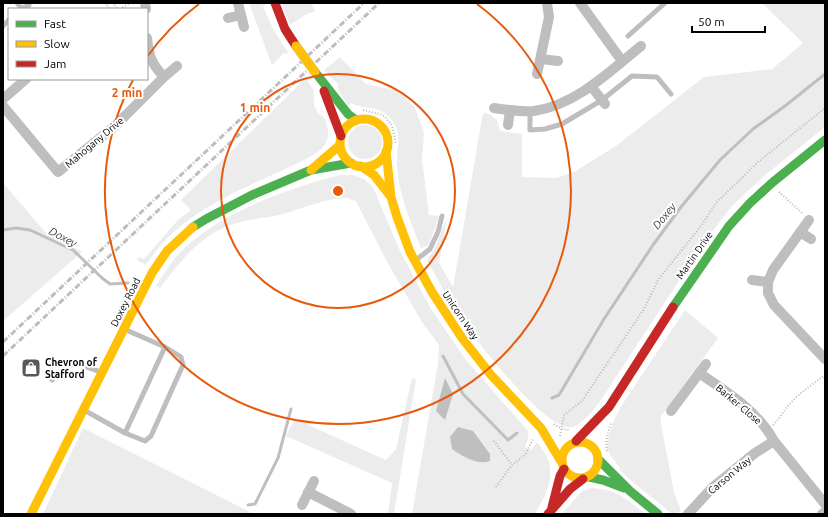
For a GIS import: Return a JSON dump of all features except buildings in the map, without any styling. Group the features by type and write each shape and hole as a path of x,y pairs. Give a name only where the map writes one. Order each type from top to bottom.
{"main road":[{"path":"275,3 285,29 296,46 348,114 356,120"},
{"path":"318,76 341,140 342,152 351,163 361,166 369,166 376,163 382,158 388,144 384,129 378,123 364,119 356,120 347,126 341,140"},
{"name":"Doxey Road","path":"312,170 341,140"},
{"name":"Martin Drive","path":"595,449 599,431 609,407 675,303 729,226 750,203 773,182 825,140"},
{"name":"Unicorn Way","path":"386,151 391,197 410,252 432,292 462,338 491,375 541,428 563,466"},
{"name":"Doxey Road","path":"31,514 123,329 152,273 167,251 189,230 245,198 312,170 351,163"},
{"name":"Unicorn Way","path":"361,166 374,174 391,197"},
{"name":"Martin Drive","path":"572,441 609,407"},
{"name":"Unicorn Way","path":"541,428 554,434"},
{"path":"549,512 570,489 586,478 594,472 598,466 598,459 595,449 590,444 572,441 565,449 562,457 563,466 568,475 575,478 586,478 603,480 630,491"},
{"path":"598,459 630,491 658,514"},
{"path":"549,512 563,466"}],"street":[{"path":"238,3 244,27"},
{"path":"537,74 549,17 547,3"},
{"path":"580,3 622,61"},
{"path":"228,18 241,15"},
{"path":"494,108 530,111 549,108 567,101 591,86 641,46"},
{"path":"148,47 149,56 156,69 164,77"},
{"path":"541,59 558,62"},
{"name":"Mahogany Drive","path":"3,106 61,176 177,66"},
{"path":"3,99 25,80"},
{"path":"591,86 604,102"},
{"path":"508,125 510,110"},
{"path":"809,220 773,270 768,282 768,293 774,305 825,358"},
{"path":"800,232 812,240"},
{"path":"752,280 768,282"},
{"path":"671,411 706,364"},
{"name":"Barker Close","path":"699,373 723,389 756,415 768,429 774,441 825,504"},
{"name":"Carson Way","path":"688,514 712,488 756,453 774,441"},
{"path":"302,505 314,481"},
{"path":"308,492 351,514"}],"lane":[{"path":"628,36 665,3"},
{"path":"23,8 29,5"},
{"path":"530,111 530,130 546,129 562,124 604,102 632,76 657,77 671,94"},
{"path":"416,261 430,249 438,232 442,216"},
{"path":"84,410 142,441 145,441 151,436 183,365 181,358 165,347 123,329"},
{"path":"125,433 165,347"},
{"path":"52,380 68,365 75,364 102,373"}],"path":[{"path":"121,8 130,3"},
{"path":"562,429 564,415 582,401 644,309 658,280 701,226 716,203 758,162 825,108"},
{"path":"362,109 383,115 392,125 397,141 396,148"},
{"path":"776,190 809,220"},
{"path":"768,429 779,420 787,407 796,398 825,375"},
{"path":"608,454 605,445 606,436 613,417"},
{"path":"551,422 562,429 572,430"},
{"path":"496,487 512,465 525,455 541,428"},
{"path":"494,441 512,465"}],"shaded area":[{"path":"249,3 264,3 265,5 263,6 273,29 289,54 284,53 272,65"},
{"path":"281,3 311,3 315,11 305,15 290,25"},
{"path":"762,3 825,3 825,127 764,176 731,207 705,241 599,403 587,417 576,426 572,427 560,425 545,415 528,400 477,341 445,294 427,260 435,248 447,217 439,263 453,287 483,113 489,114 497,120 500,131 522,134 522,177 556,178 574,172 616,146 704,77 772,69 803,43"},
{"path":"340,57 366,84 394,90 415,108 424,133 422,160 429,215 439,216 430,242 427,246 421,248 402,197 397,165 397,129 390,118 380,110 361,107 351,103 348,106 337,87 339,85 324,70"},
{"path":"306,78 314,91 315,108 327,123 328,137 324,146 309,158 238,191 196,215 177,229 160,246 146,265 137,260 139,257 144,259 178,220 191,210 181,200"},
{"path":"365,125 377,130 382,142 377,154 365,159 353,154 348,142 353,130"},
{"path":"340,175 353,175 364,179 373,187 400,251 431,309 466,360 528,431 528,439 525,447 531,450 537,442 545,453 549,463 550,478 546,493 535,514 412,514 438,363 439,345 422,322 386,260 356,201 347,198 340,198 313,204 279,215 236,223 220,229 197,245 178,265 160,288 156,286 175,258 190,243 209,229 229,217 274,196"},
{"path":"3,183 45,232 82,252 3,321"},
{"path":"685,310 718,338 660,418 674,493 681,511 671,513 620,470 607,448 608,439 614,420 620,408"},
{"path":"412,378 416,379 394,514 388,514 392,483 286,436 295,419 386,460 396,449"},
{"path":"445,378 453,394 445,420 436,411"},
{"path":"458,427 473,431 490,454 490,461 475,461 452,449 450,437"},
{"path":"83,428 250,512 249,514 43,514"},
{"path":"591,488 607,490 621,496 645,514 562,514 582,491"}],"waterway":[{"name":"Doxey","path":"552,398 559,395 604,319 653,245 681,207 720,160 753,129 825,74"},
{"name":"Doxey","path":"3,230 16,228 30,230 73,250 110,284 128,283"},
{"name":"Doxey","path":"443,356 463,394 508,440 517,433"},
{"path":"248,505 255,504 278,458 291,409"}],"railway":[{"path":"3,342 364,3"},
{"path":"3,356 379,3"}],"traffic: fast":[{"path":"315,72 348,114 356,120"},
{"path":"673,307 729,226 750,203 773,182 825,140"},
{"path":"193,227 252,195 311,170 351,163"},
{"path":"598,459 630,491 658,514"},
{"path":"589,477 603,480 624,488"}],"traffic: slow":[{"path":"296,46 315,72"},
{"path":"364,119 373,121 381,126 386,134 388,143 386,152 381,160 373,165 364,167 355,165 347,160 342,152 340,143 342,134 347,126 355,121 364,119"},
{"path":"311,170 340,145"},
{"path":"386,151 391,197 397,217 410,252 432,292 462,338 491,375 541,428 562,463"},
{"path":"361,166 374,175 391,197"},
{"path":"31,514 152,273 167,251 193,227"},
{"path":"584,442 593,447 597,453 598,460 597,467 593,473 584,478 576,478 567,473 563,467 562,456 567,447 573,443 584,442"}],"traffic: jam":[{"path":"275,3 285,29 296,46"},
{"path":"324,91 341,136"},
{"path":"576,441 609,407 673,307"},
{"path":"552,507 560,476 564,469"},
{"path":"548,514 570,489 583,479"}],"place":[{"name":"Chevron of Stafford","path":"31,368"}]}
